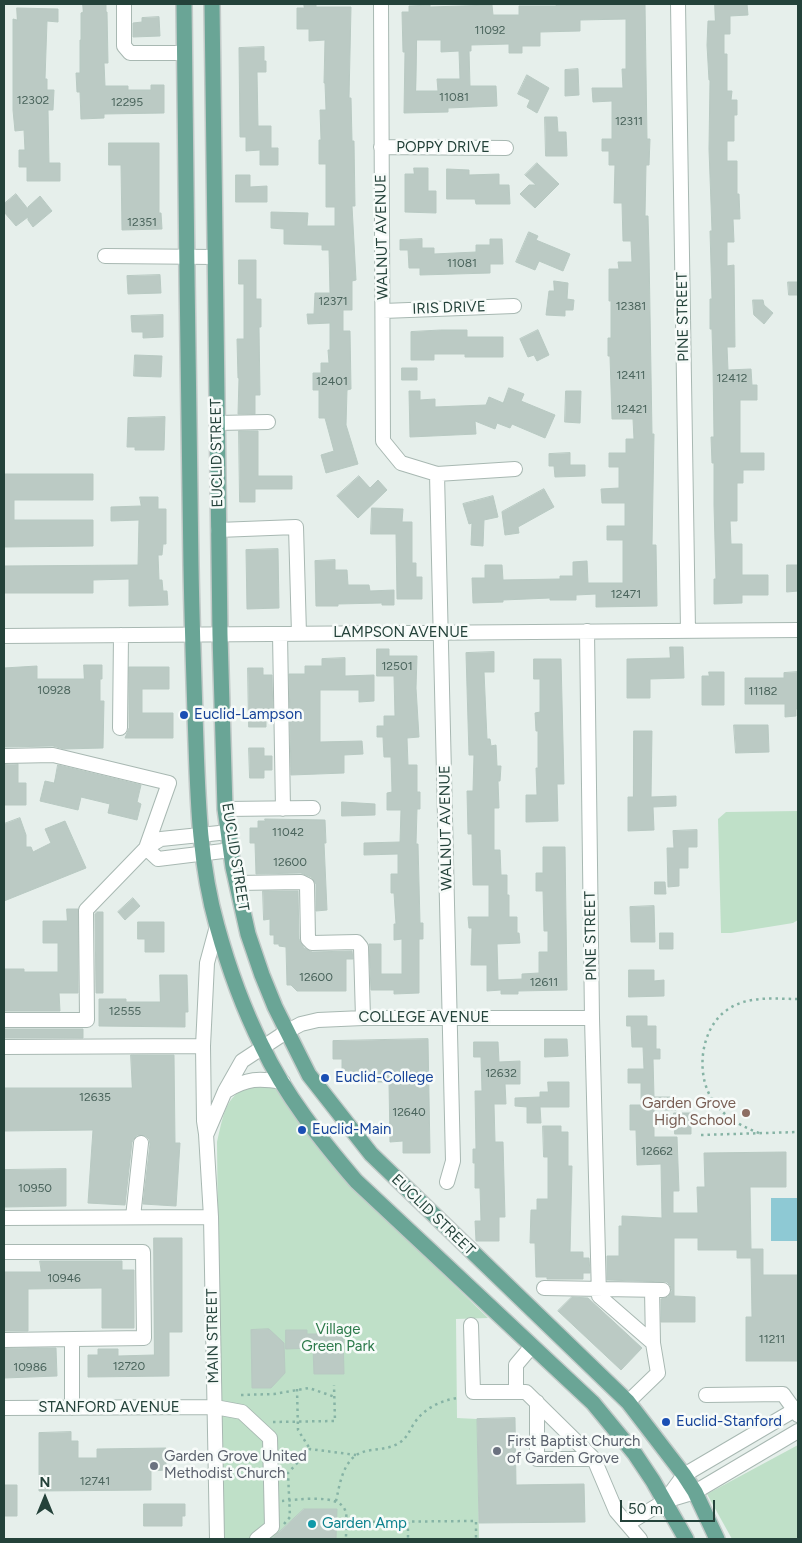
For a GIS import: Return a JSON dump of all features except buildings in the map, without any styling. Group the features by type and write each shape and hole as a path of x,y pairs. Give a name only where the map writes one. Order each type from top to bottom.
{"main road":[{"name":"EUCLID STREET","path":"184,4 192,634 197,797 210,899 238,991 262,1047 283,1082 328,1147 356,1181 593,1403 635,1454 665,1501 686,1539"},
{"name":"EUCLID STREET","path":"212,4 218,530 225,809 237,883 248,934 262,975 286,1032 309,1075 370,1154 628,1402 684,1475 695,1492 717,1539"}],"street":[{"path":"124,4 124,46 130,53 184,53"},
{"name":"WALNUT AVENUE","path":"381,4 383,441 401,463 437,474 453,1161 447,1182"},
{"name":"PINE STREET","path":"678,4 688,631"},
{"name":"POPPY DRIVE","path":"381,147 506,148"},
{"path":"105,256 215,257"},
{"name":"IRIS DRIVE","path":"383,311 514,306"},
{"path":"217,423 268,422"},
{"path":"437,474 515,468"},
{"path":"218,530 296,527 299,634"},
{"name":"LAMPSON AVENUE","path":"4,636 798,630"},
{"name":"PINE STREET","path":"587,631 592,1018 599,1289"},
{"path":"280,634 283,809"},
{"path":"120,728 121,635"},
{"path":"4,756 54,755 169,783 146,848"},
{"path":"225,809 313,808"},
{"path":"4,1020 87,1020 86,910 146,848 161,838 201,836 229,832"},
{"path":"146,848 158,859 231,850"},
{"path":"237,883 301,882 307,885 308,939 312,943 357,942 361,946 363,1018"},
{"name":"MAIN STREET","path":"217,926 207,957 203,1046 204,1121 211,1216 217,1539"},
{"name":"COLLEGE AVENUE","path":"262,1047 302,1024 318,1020 363,1018 592,1018"},
{"path":"4,1047 203,1046"},
{"name":"MAIN STREET","path":"206,1134 225,1091 242,1061 262,1047"},
{"path":"225,1091 241,1082 260,1078 283,1082"},
{"path":"133,1217 141,1143"},
{"path":"4,1218 211,1216"},
{"path":"4,1252 143,1252 144,1338 4,1340"},
{"path":"544,1288 658,1290 653,1344 658,1373 628,1402"},
{"path":"599,1289 599,1296 653,1344"},
{"path":"471,1325 473,1392 526,1392 594,1459 616,1511 640,1539"},
{"path":"72,1340 72,1408"},
{"path":"516,1392 516,1365 532,1346"},
{"path":"665,1501 684,1475 797,1411 782,1394 706,1395"},
{"path":"537,1402 537,1460 594,1459"},
{"name":"STANFORD AVENUE","path":"4,1408 215,1407 242,1412 270,1438 272,1527 257,1539"},
{"path":"627,1524 665,1501 695,1492 798,1431"}],"path":[{"path":"759,1132 741,1126 717,1106 704,1079 704,1044 709,1030 718,1017 744,1001 798,999"},
{"path":"701,1135 798,1132"},
{"path":"253,1423 335,1421 334,1385"},
{"path":"241,1395 274,1394 309,1388 335,1397"},
{"path":"297,1390 298,1430 310,1449"},
{"path":"336,1501 342,1477 349,1461 356,1455 372,1449 399,1444 408,1435 423,1412 443,1401 457,1398"},
{"path":"310,1449 356,1455"},
{"path":"280,1528 290,1517 288,1473 310,1449"},
{"path":"271,1502 308,1498 336,1501 345,1508 347,1522 346,1537"},
{"path":"347,1522 476,1521 476,1539"},
{"path":"408,1522 408,1539"}],"green space":[{"path":"798,811 798,920 793,923 721,933 718,819 726,812"},
{"name":"Village Green Park","path":"250,1086 277,1088 295,1116 335,1169 488,1318 456,1319 457,1418 477,1419 479,1539 336,1539 336,1509 304,1509 272,1539 224,1539 217,1142 223,1116 230,1102 241,1090"},
{"path":"798,1445 798,1539 732,1539 707,1494"}],"water":[{"path":"771,1198 798,1198 798,1241 771,1241"}],"place":[{"name":"Euclid-Lampson","path":"184,715"},
{"name":"Euclid-College","path":"325,1078"},
{"name":"Garden Grove High School","path":"746,1113"},
{"name":"Euclid-Main","path":"302,1130"},
{"name":"Euclid-Stanford","path":"666,1422"},
{"name":"First Baptist Church of Garden Grove","path":"497,1451"},
{"name":"Garden Grove United Methodist Church","path":"154,1466"},
{"name":"Garden Amp","path":"312,1524"}]}
